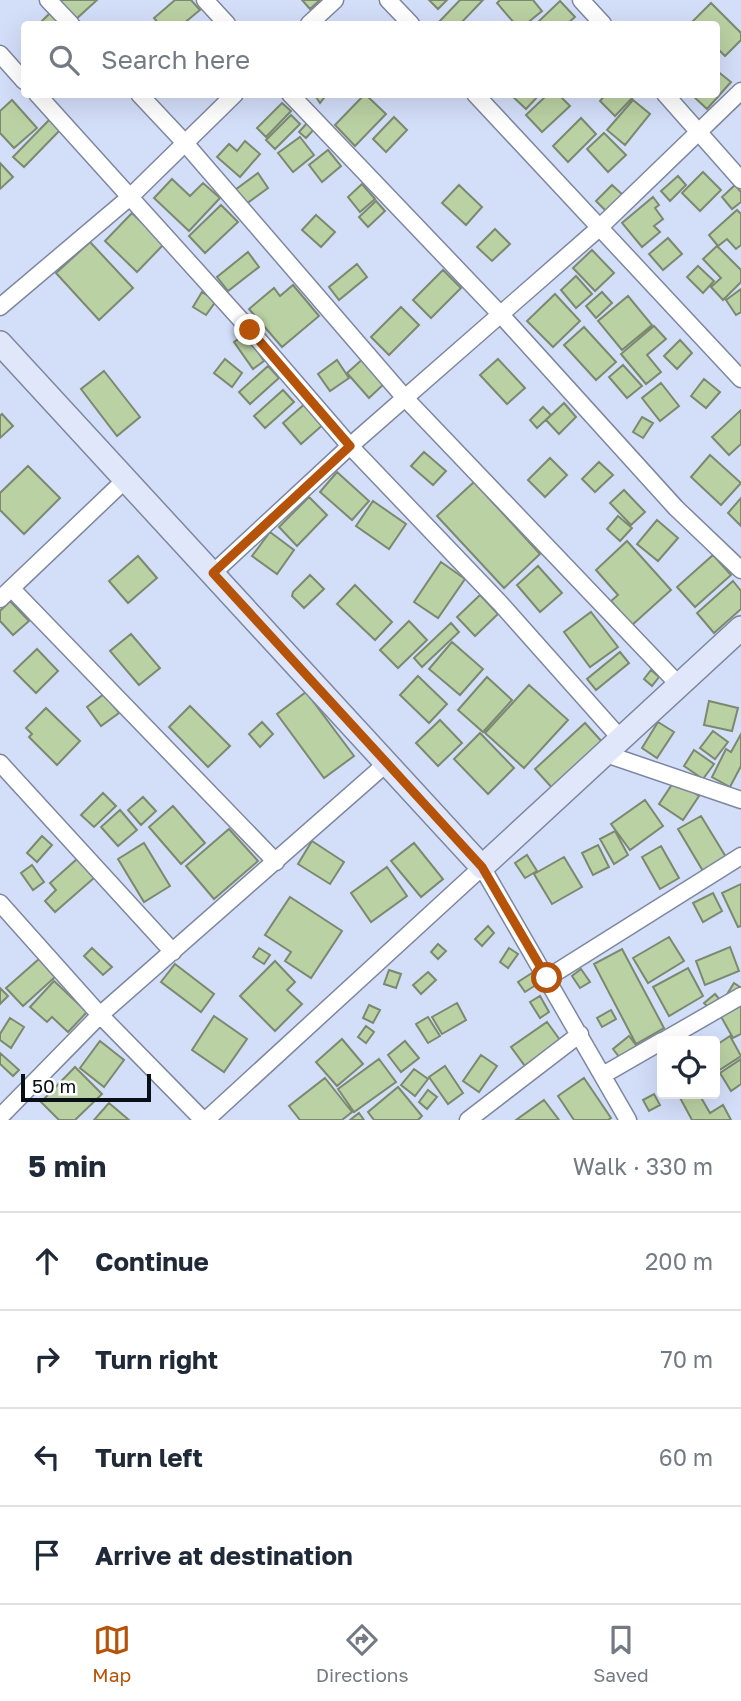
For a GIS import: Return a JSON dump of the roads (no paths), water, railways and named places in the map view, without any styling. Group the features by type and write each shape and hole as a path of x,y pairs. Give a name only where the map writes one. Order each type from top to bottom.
{"street":[{"path":"48,0 68,21"},
{"path":"205,0 224,21"},
{"path":"312,21 335,0"},
{"path":"388,0 408,21"},
{"path":"581,0 600,21"},
{"path":"0,54 21,78"},
{"path":"213,573 350,446 502,316 598,229 700,134 741,91"},
{"path":"41,98 350,446 500,603 613,747 741,800"},
{"path":"143,98 186,143 405,398 680,686"},
{"path":"0,307 130,197 231,98"},
{"path":"294,98 502,316 677,508 741,570"},
{"path":"479,98 598,229 741,379"},
{"path":"668,98 741,180"},
{"path":"0,343 124,481 213,573 482,867 628,1120"},
{"path":"124,481 6,594 276,863"},
{"path":"0,903 100,1015 204,1120 741,628"},
{"path":"0,1117 100,1015 276,863 387,762"},
{"path":"0,763 173,952"},
{"path":"547,978 741,856"},
{"path":"671,1036 741,996"},
{"path":"468,1120 580,1034"},
{"path":"603,1076 657,1044"}]}
